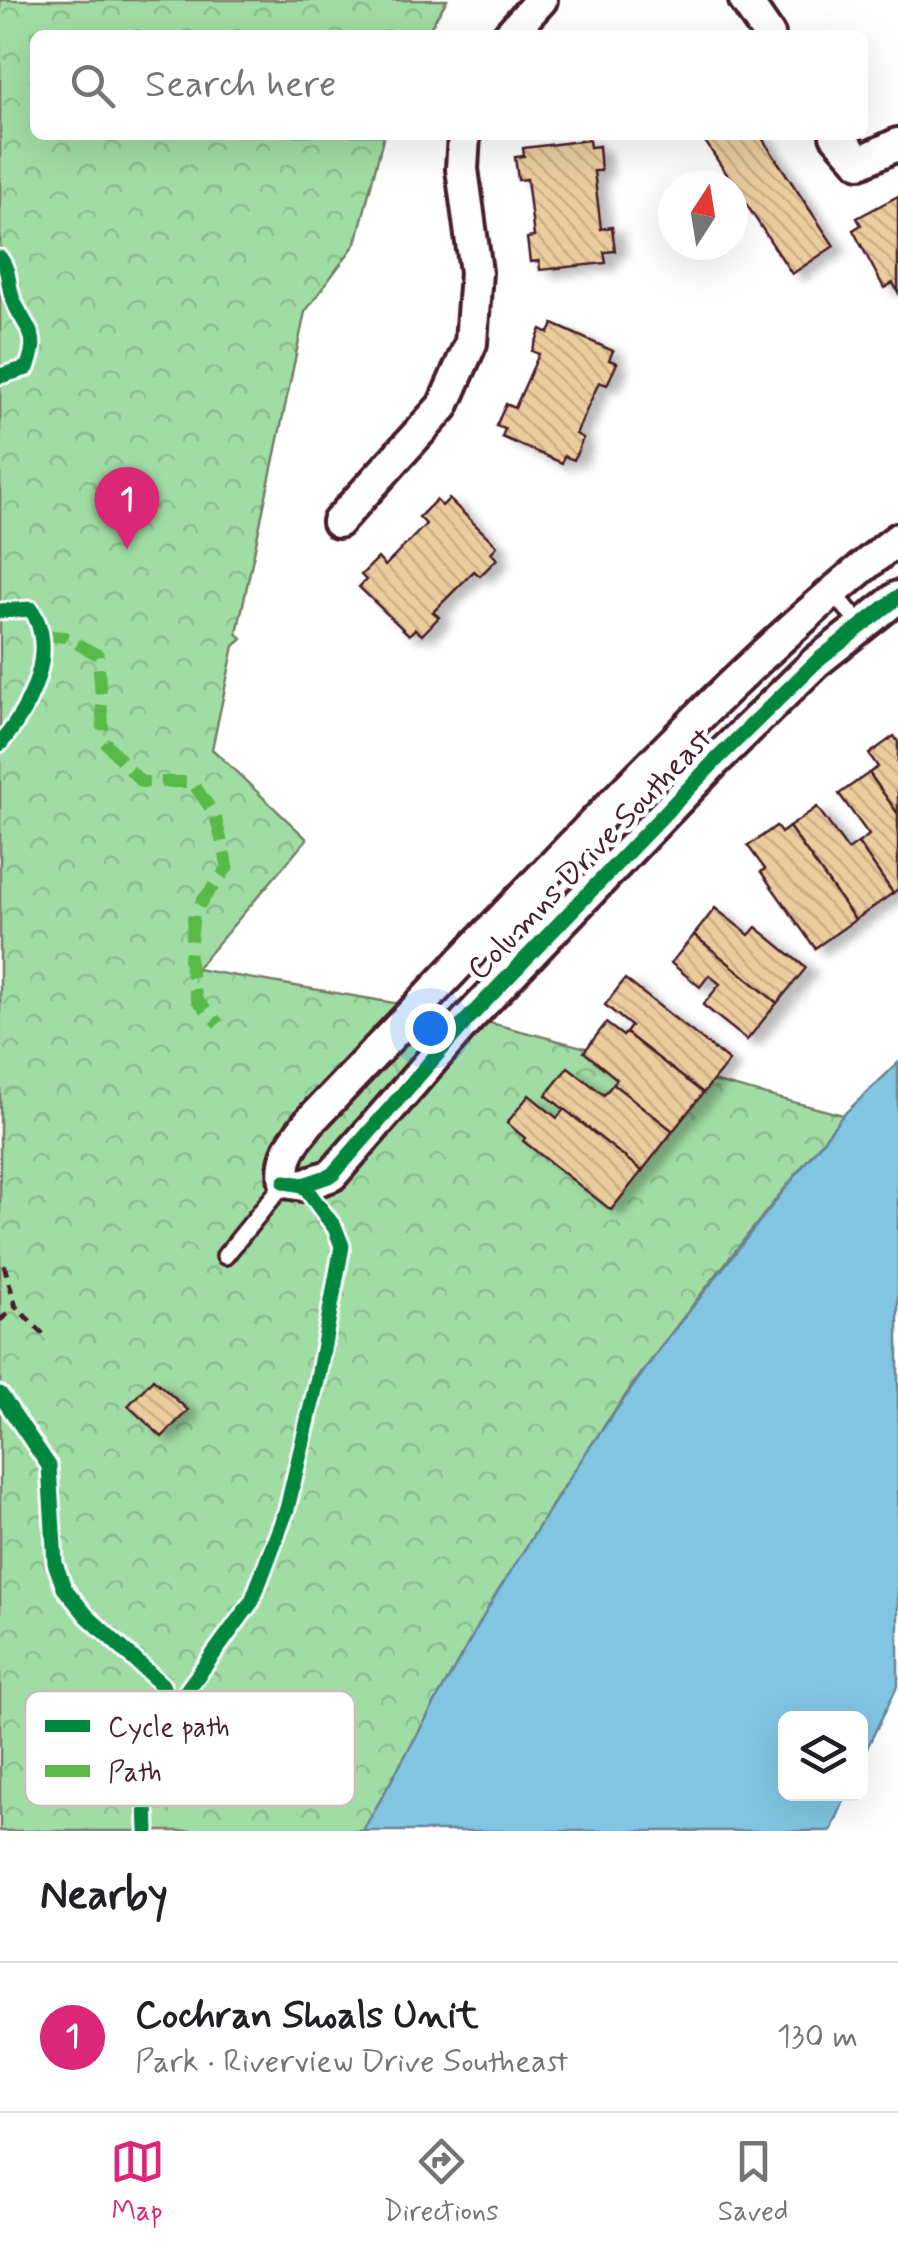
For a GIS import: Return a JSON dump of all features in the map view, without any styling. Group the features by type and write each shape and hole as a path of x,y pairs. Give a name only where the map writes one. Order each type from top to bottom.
{"street":[{"path":"513,30 540,0"},
{"path":"745,0 766,30"},
{"path":"338,522 443,406 471,343 476,272 462,169 464,140"},
{"path":"840,140 860,162 898,144"},
{"name":"Columns Drive Southeast","path":"898,539 832,590 726,686 308,1122 290,1145 283,1164 285,1182 304,1185 332,1175 467,1020 774,702 861,624 898,597"}],"lane":[{"path":"832,590 861,624"},
{"path":"224,1256 285,1182"}],"path":[{"path":"4,1265 16,1307 44,1335"},
{"path":"0,1320 16,1307"}],"green space":[{"path":"0,0 447,0 429,30 30,30 30,140 383,140 356,243 305,312 237,633 242,639 234,646 212,749 307,839 196,969 452,1013 843,1115 679,1323 586,1453 499,1592 363,1831 0,1831"}],"water":[{"path":"898,1063 898,1685 868,1746 868,1711 778,1711 778,1801 844,1801 831,1831 363,1831 495,1596 587,1451 662,1346 843,1115"}],"building":[{"path":"589,140 590,147 599,146 601,171 594,171 601,229 612,227 615,251 604,252 606,263 540,270 539,261 530,262 527,238 534,237 527,179 518,180 515,157 524,156 523,148"},
{"path":"704,140 763,140 834,246 792,274 748,207 748,170 724,170"},
{"path":"898,196 898,292 893,283 884,288 853,230 861,225 857,218"},
{"path":"553,324 613,351 609,360 617,363 607,385 599,382 576,434 583,438 574,460 564,456 562,463 502,437 505,429 496,426 506,404 515,408 539,354 532,351 541,329 549,333"},
{"path":"449,499 497,546 491,553 497,559 480,576 474,571 433,612 439,617 422,635 415,629 409,635 359,587 366,580 361,575 378,558 385,566 426,524 419,517 436,500 442,506"},
{"path":"894,736 898,742 898,814 869,773 878,767 869,754"},
{"path":"869,773 898,814 898,889 893,893 858,843 869,835 839,794"},
{"path":"817,807 848,850 858,843 893,893 855,920 789,827"},
{"path":"776,826 781,833 789,827 855,920 815,948 761,872 765,869 748,846"},
{"path":"715,908 749,935 756,927 806,968 777,1003 694,935"},
{"path":"694,935 777,1003 747,1040 703,1005 720,984 709,975 700,987 671,963"},
{"path":"625,979 729,1061 703,1093 626,1033 631,1026 605,1005"},
{"path":"606,1023 623,1036 626,1033 703,1093 673,1131 613,1084 617,1079 584,1052"},
{"path":"568,1067 604,1095 613,1084 673,1131 642,1171 546,1095"},
{"path":"529,1095 557,1118 564,1109 642,1171 611,1210 523,1141 525,1138 507,1123"},
{"path":"153,1379 188,1410 162,1437 128,1406"}],"marked path":[{"path":"42,635 65,637 98,655 104,741 141,782 192,782 215,815 228,867 194,912 189,959 197,1000 219,1024"}],"cycle path":[{"path":"0,258 33,347 27,368 0,376"},
{"path":"285,1182 303,1185 332,1175 467,1020 714,762 816,662 898,597"},
{"path":"0,611 31,609 42,643 37,680 30,697 0,744"},
{"path":"187,1691 252,1601 287,1509 318,1377 342,1246 335,1228 303,1185"},
{"path":"0,1394 49,1466 55,1563 64,1588 87,1616 164,1691"},
{"path":"146,1806 147,1831"}],"place":[{"name":"Cochran Shoals Unit","path":"127,549"}]}
